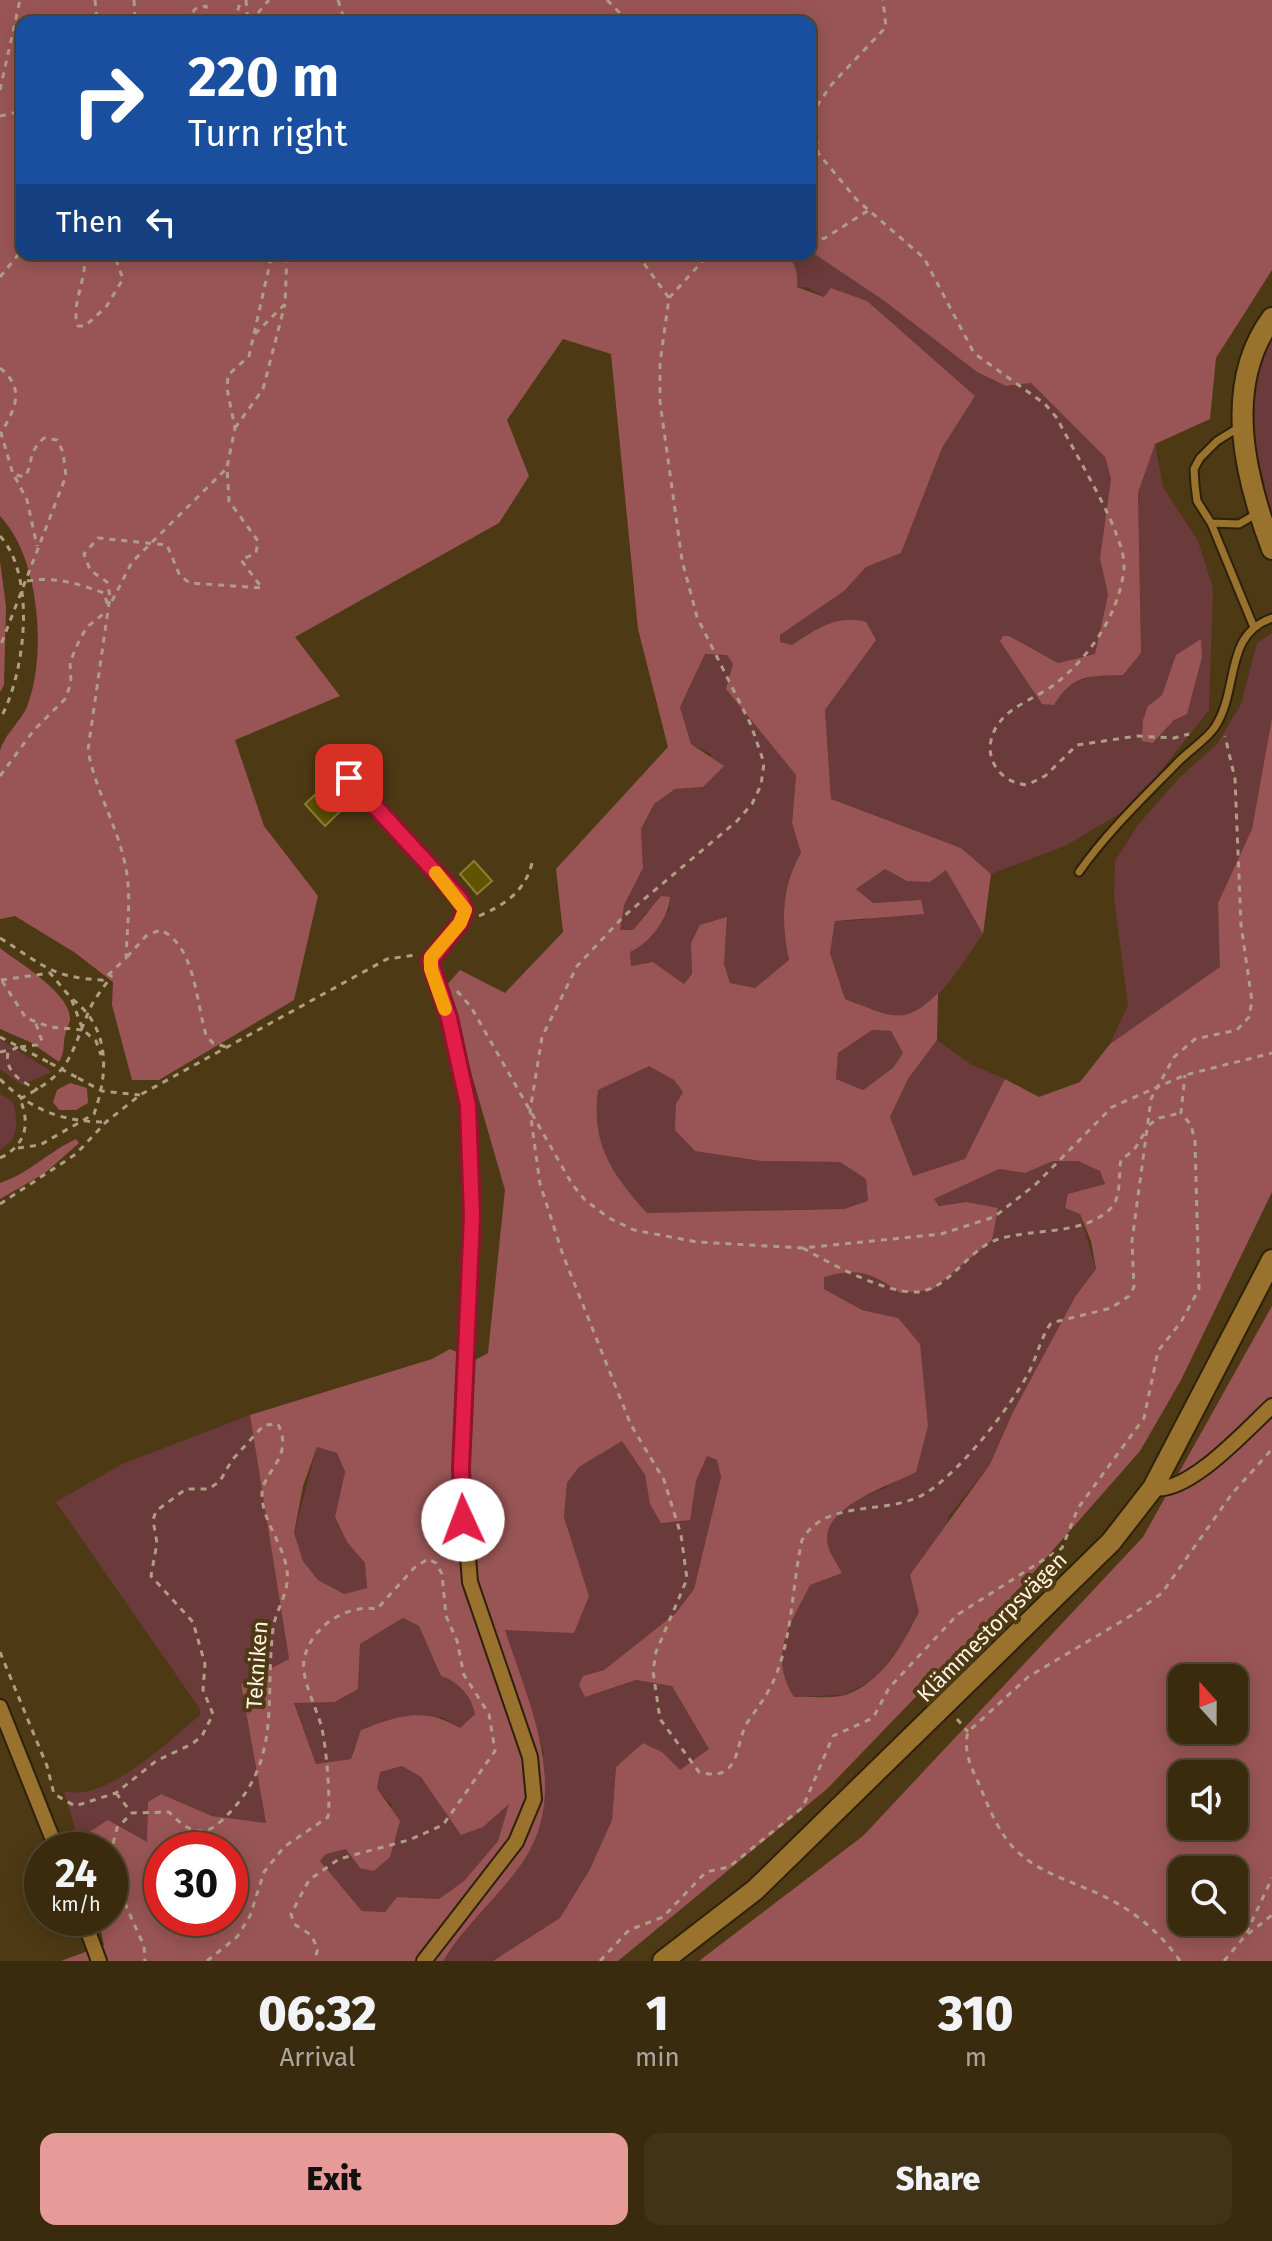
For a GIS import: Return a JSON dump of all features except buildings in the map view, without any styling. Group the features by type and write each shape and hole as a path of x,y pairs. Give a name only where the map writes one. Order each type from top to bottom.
{"street":[{"path":"1272,318 1250,361 1243,425 1248,472 1272,549"},
{"path":"349,778 460,899 465,910 460,923 430,961 449,1018 468,1105 472,1216 461,1468 470,1582 526,1743 534,1799 516,1842 424,1961"},
{"name":"Klämmestorpsvägen","path":"663,1961 755,1890 1060,1596 1111,1542 1153,1488 1272,1260"},
{"path":"1153,1488 1164,1491 1178,1486 1210,1462 1272,1406"},
{"path":"0,1707 50,1832"},
{"path":"90,1936 99,1961"}],"lane":[{"path":"1243,425 1217,441 1194,469 1197,501 1211,523 1253,625"},
{"path":"1211,523 1239,524 1259,513"},
{"path":"1079,872 1119,822 1214,729 1227,701 1241,641 1253,625 1272,618"}],"path":[{"path":"254,16 269,0"},
{"path":"607,0 623,16"},
{"path":"816,109 832,84 886,27 883,0"},
{"path":"190,16 195,9 206,6 209,16"},
{"path":"0,90 16,18"},
{"path":"704,260 669,298 660,363 660,402 682,560 697,617 760,745 764,774 752,804 737,821 624,916 577,966 542,1037 530,1111 540,1184 563,1255 631,1425 664,1480 681,1535 687,1579 656,1652 655,1688 660,1719 699,1772 707,1774 735,1762 741,1751 745,1725 762,1705 777,1674 802,1540 810,1525 847,1511 901,1503 930,1491 996,1420 1028,1374 1051,1323 1111,1308 1129,1296 1134,1287 1132,1241 1151,1099 1174,1057 1195,1039 1237,1030 1249,1017 1252,1001 1241,925 1235,779 1225,737 1214,729 1174,738 1137,736 1077,745 1045,776 1027,785 1006,780 995,769 991,745 1002,719 1055,684 1081,660 1107,625 1124,568 1121,543 1057,418 1045,404 974,353 924,258 869,210 818,153 816,140"},
{"path":"816,240 869,210"},
{"path":"0,277 16,257"},
{"path":"84,260 83,289 74,316 78,326 85,326 106,307 123,279 116,260"},
{"path":"20,1099 38,1090 68,1063 89,1011 126,958 129,889 125,860 92,773 88,750 109,609 107,582 85,563 88,545 98,538 110,537 151,546 167,545 180,576 190,583 202,587 232,584 262,588 242,565 245,556 256,553 258,541 229,501 227,467 235,428 227,389 228,375 249,356 271,260"},
{"path":"235,428 263,389 285,304 287,260"},
{"path":"641,260 669,298"},
{"path":"254,335 285,304"},
{"path":"0,368 15,385 18,401 1,433 13,474 27,500 37,549"},
{"path":"0,647 66,476 63,452 57,440 44,438 31,451 28,472 24,477 13,474"},
{"path":"0,776 34,730 65,699 71,683 70,662 79,641 87,627 109,609 125,573 227,467"},
{"path":"0,536 7,543 17,573 24,641 14,688 0,719"},
{"path":"17,573 26,582"},
{"path":"26,582 42,579 73,582 104,593 109,609"},
{"path":"460,923 512,898 522,886 532,863"},
{"path":"0,979 50,973 103,980 146,936 160,930 175,936 184,952 206,1035 213,1043 226,1047"},
{"path":"0,938 50,973 71,998 89,1011 99,1029 104,1063 102,1091 94,1114 86,1122 40,1145 18,1148 0,1158"},
{"path":"0,1204 76,1154 106,1122 140,1095 387,959 402,954 430,961"},
{"path":"0,979 17,1000 21,1012 35,1021 50,1027 83,1030"},
{"path":"451,984 471,1007 572,1184 585,1200 609,1218 634,1230 697,1242 803,1248 941,1234 994,1217 1036,1184 1112,1107 1185,1075 1272,1053"},
{"path":"71,998 83,1030 96,1041 104,1063"},
{"path":"0,1052 37,1045 42,1041 35,1021"},
{"path":"0,1037 102,1091 140,1095"},
{"path":"18,1047 8,1052 10,1068 22,1082 38,1090"},
{"path":"600,1961 629,1930 663,1917 706,1872 729,1867 803,1807 833,1736 873,1718 889,1688 957,1615 1062,1548 1078,1508 1144,1418 1158,1351 1181,1322 1199,1289 1195,1141 1191,1125 1181,1113 1185,1075"},
{"path":"0,1079 20,1099 72,1122 106,1122"},
{"path":"18,1148 24,1137 26,1120 20,1099"},
{"path":"803,1248 852,1276 907,1292 926,1290 994,1240 1063,1228 1104,1213 1113,1206 1117,1195 1121,1160 1134,1150 1147,1128 1159,1118 1181,1113"},
{"name":"Tekniken","path":"0,1652 47,1766 54,1794 75,1806 116,1793 156,1761 202,1736 213,1714 203,1690 205,1664 193,1622 151,1576 157,1543 153,1520 156,1511 186,1489 209,1489 220,1481 232,1460 264,1425 278,1424 284,1444 279,1462 264,1482 262,1495 268,1522 278,1539 288,1582 272,1632 270,1727 262,1762 228,1814 217,1825 202,1832 185,1829 169,1812 132,1813"},
{"path":"1180,1961 1166,1941 1139,1917 1102,1895 1061,1879 1018,1853 990,1811 968,1760 966,1741 968,1732 1028,1677 1132,1615 1162,1593 1231,1495 1272,1449"},
{"path":"207,1961 237,1937 250,1916 264,1872 284,1847 328,1817 331,1803 323,1731 304,1671 304,1661 312,1640 347,1609 362,1606 377,1609 414,1568 428,1559 436,1563 442,1574 446,1616 457,1641 470,1688 489,1714 495,1734 495,1751 443,1825 409,1840 339,1859 309,1880 291,1914 294,1924 311,1935 318,1949 314,1961"},
{"path":"116,1793 132,1813 116,1832"},
{"path":"1248,1930 1272,1878"},
{"path":"128,1910 144,1946 145,1961"},
{"path":"1248,1934 1272,1915"},
{"path":"1224,1961 1245,1936"}],"shaded area":[{"path":"0,0 1272,0 1272,270 1216,358 1210,419 1155,444 1138,493 1141,653 1123,675 1075,682 1054,705 1042,704 1000,641 1003,636 1009,636 1058,663 1095,654 1108,595 1100,558 1111,479 1105,457 1031,383 1006,386 977,372 883,300 816,255 816,16 16,16 16,260 790,260 795,268 797,287 824,297 831,288 867,301 975,396 942,448 901,553 866,567 844,591 780,635 780,642 792,645 818,629 837,622 866,622 876,640 825,710 831,799 961,848 991,874 983,934 946,870 930,882 907,881 885,869 856,889 873,903 921,900 924,914 835,921 830,953 845,999 894,1016 914,1011 938,993 937,1040 908,1079 890,1117 913,1176 965,1159 1005,1079 1039,1097 1080,1082 1110,1044 1220,967 1218,903 1252,829 1272,718 1272,1192 1181,1380 1140,1451 1011,1598 827,1789 618,1961 493,1961 560,1918 590,1869 612,1820 616,1767 643,1743 662,1752 680,1770 709,1749 672,1686 636,1680 585,1697 579,1685 583,1676 604,1670 676,1613 694,1589 721,1477 717,1460 707,1456 696,1481 690,1520 661,1523 650,1504 645,1475 622,1441 579,1467 567,1483 564,1517 589,1596 574,1633 505,1630 541,1745 545,1775 544,1804 538,1833 524,1860 443,1961 61,1961 104,1945 102,1936 128,1936 128,1832 89,1832 108,1820 144,1840 144,1936 248,1936 248,1832 147,1832 148,1802 161,1794 212,1816 266,1823 241,1684 289,1659 250,1415 432,1359 450,1349 475,1360 488,1353 505,1190 446,986 460,970 505,993 563,932 556,869 668,747 638,629 611,354 563,339 507,420 529,476 499,523 295,637 340,696 235,740 264,826 318,896 294,1000 159,1080 132,1080 112,1005 113,982 74,952 15,916 0,919 0,751 28,704 37,658 36,606 24,555 0,516","holes":["705,654 727,655 733,664 726,689 796,775 792,823 801,853 794,866 784,905 789,960 755,988 730,983 724,964 727,917 700,925 691,943 692,974 684,984 653,962 631,966 630,952 657,929 670,897 661,896 633,930 620,930 624,905 643,868 641,829 654,804 675,789 703,787 724,766 691,744 680,707","872,1030 891,1031 903,1053 893,1068 863,1090 836,1079 838,1053","649,1066 674,1080 683,1092 676,1104 675,1130 695,1151 762,1161 840,1162 866,1179 868,1201 844,1209 647,1213 607,1158 601,1143 597,1109 598,1090","1053,1161 1078,1161 1100,1171 1105,1184 1068,1194 1065,1208 1080,1214 1091,1241 1096,1269 1075,1297 1013,1412 990,1464 910,1575 919,1612 898,1650 870,1682 845,1695 794,1697 786,1682 782,1654 789,1627 810,1585 842,1573 828,1547 830,1526 849,1506 916,1472 928,1426 920,1344 898,1318 862,1310 824,1289 824,1277 855,1272 873,1277 900,1293 932,1290 992,1240 998,1208 966,1202 939,1206 934,1199 999,1169 1025,1173","317,1447 337,1453 345,1472 335,1517 347,1542 365,1563 367,1588 344,1594 318,1580 303,1561 294,1533 303,1486","403,1618 419,1626 441,1676 463,1690 475,1714 460,1728 435,1717 398,1717 361,1730 351,1759 316,1764 294,1703 335,1702 358,1689 360,1644","402,1766 421,1777 461,1835 483,1827 509,1804 498,1841 464,1881 439,1899 397,1897 385,1912 362,1911 320,1861 326,1854 346,1849 360,1868 374,1871 390,1857 400,1821 377,1788 380,1772"]},
{"path":"816,255 883,300 977,372 1006,386 1031,383 1105,457 1111,479 1100,558 1108,595 1095,654 1058,663 1009,636 1054,705 1067,688 1083,679 1123,674 1141,653 1138,493 1155,443 1163,487 1198,541 1213,588 1209,710 1133,806 1065,846 991,874 961,848 831,800 825,710 876,640 812,631 792,645 780,642 780,635 844,591 866,567 901,553 942,448 975,396 824,297 806,287 797,287 791,260 816,260","holes":["1162,695 1174,720 1154,743 1148,707"]},
{"path":"1272,330 1272,519 1251,425 1256,360"},
{"path":"0,561 6,606 4,685 0,692"},
{"path":"1272,633 1272,718 1252,829 1218,903 1221,967 1110,1044 1128,1005 1114,899 1115,861 1138,825 1180,777 1217,744 1241,704 1257,643"},
{"path":"1201,639 1202,657 1187,714 1174,720 1153,743 1142,741 1143,720 1148,706 1162,695 1176,655"},
{"path":"705,654 727,655 733,664 727,689 796,775 792,823 801,853 794,866 784,905 789,960 755,988 730,983 724,964 727,918 691,943 692,974 684,984 653,962 631,966 630,951 669,911 670,897 646,912 633,930 620,930 623,905 643,868 641,829 654,804 675,789 703,787 711,754 691,744 680,707"},
{"path":"885,869 907,881 946,870 983,934 934,999 907,1015 887,1015 845,999 830,953 835,921 862,920 921,900 873,903 856,889"},
{"path":"0,948 43,980 63,1000 70,1021 59,1062 30,1042 0,1029"},
{"path":"871,1030 891,1031 903,1053 893,1068 863,1090 836,1079 838,1053"},
{"path":"0,1039 52,1072 22,1085 0,1069"},
{"path":"937,1040 972,1065 1005,1079 965,1160 913,1176 890,1117 908,1079"},
{"path":"649,1065 674,1080 762,1161 840,1162 866,1179 868,1202 844,1209 647,1213 607,1158 601,1143 597,1109 598,1090"},
{"path":"70,1083 87,1088 88,1103 76,1110 59,1110 53,1102 57,1090"},
{"path":"0,1094 13,1102 16,1129 11,1140 0,1150"},
{"path":"76,1139 79,1143 45,1173 0,1199 0,1183"},
{"path":"1053,1161 1078,1161 1100,1171 1105,1184 1088,1190 1080,1214 1096,1269 1075,1297 1013,1412 990,1464 949,1516 919,1612 904,1640 875,1680 843,1695 794,1697 782,1663 783,1648 815,1571 828,1528 848,1506 887,1487 898,1318 862,1310 824,1289 823,1276 855,1272 873,1276 900,1293 932,1290 991,1240 998,1209 966,1202 939,1206 933,1199 999,1169 1025,1173"},
{"path":"1272,1306 1272,1961 699,1961 863,1836 1143,1537"},
{"path":"250,1415 289,1660 241,1684 266,1824 212,1816 161,1794 148,1802 144,1841 108,1820 89,1832 76,1832 64,1791 81,1792 99,1788 117,1779 172,1740 200,1715 200,1709 56,1502 122,1464"},
{"path":"622,1441 645,1475 650,1504 689,1520 696,1481 707,1456 717,1460 721,1477 694,1589 676,1613 604,1670 583,1676 585,1697 636,1680 672,1686 709,1749 680,1771 662,1752 643,1743 616,1767 612,1820 590,1869 560,1918 493,1961 443,1961 544,1754 505,1630 574,1632 589,1596 564,1517 567,1483 579,1467"},
{"path":"317,1446 337,1453 345,1473 335,1517 347,1542 365,1563 367,1588 344,1594 318,1580 303,1561 294,1533"},
{"path":"403,1618 419,1626 441,1675 463,1690 475,1714 460,1728 442,1717 354,1747 351,1759 316,1764 294,1702 335,1702 358,1689 360,1644"},
{"path":"402,1766 421,1777 439,1799 510,1802 498,1841 464,1881 439,1899 397,1897 385,1912 362,1911 320,1861 326,1854 346,1848 360,1868 392,1806 377,1788 379,1772"}],"slow traffic":[{"path":"436,873 460,899 465,910 460,923 430,961 445,1009"}],"route":[{"path":"349,778 460,899 465,910 460,923 430,961 449,1018 468,1105 472,1216 461,1468 463,1520"}]}
